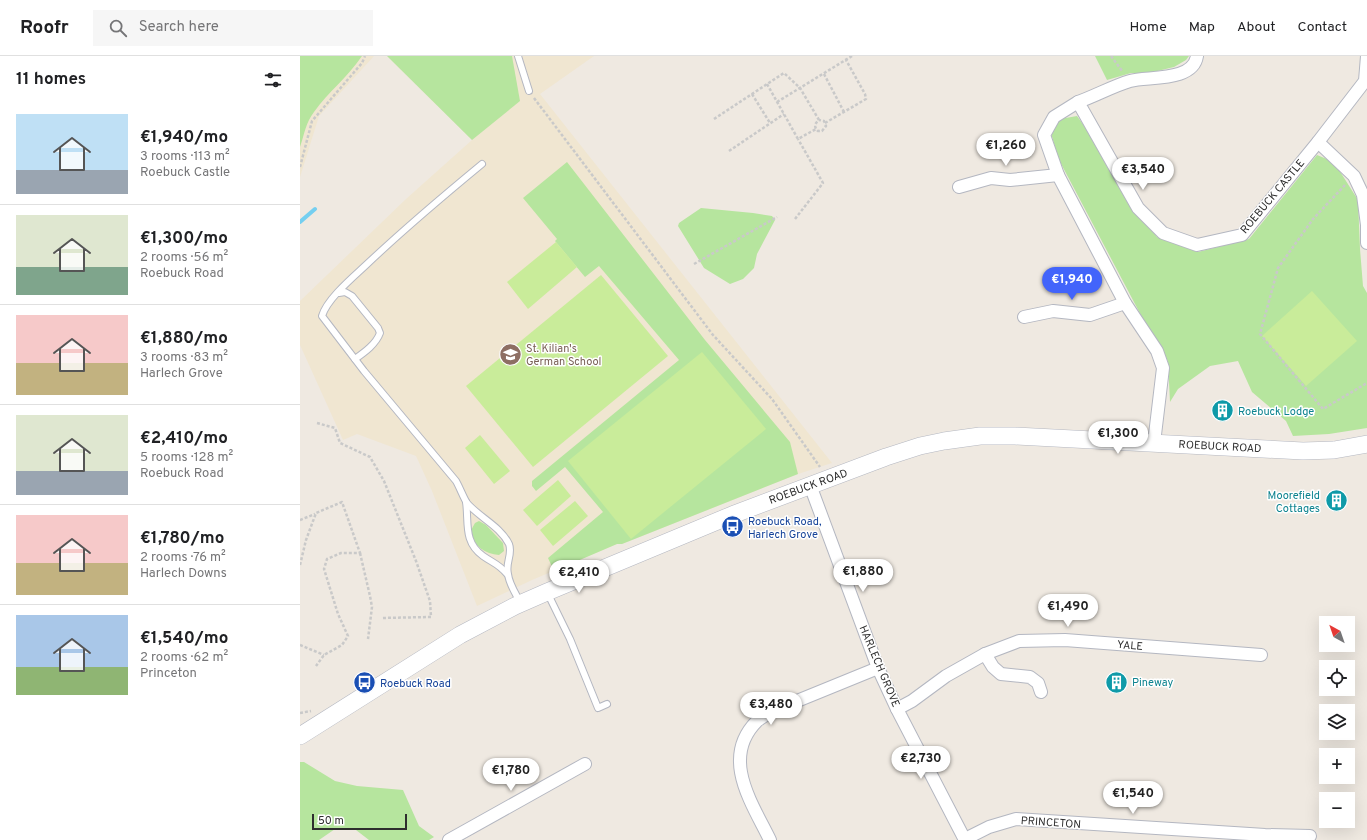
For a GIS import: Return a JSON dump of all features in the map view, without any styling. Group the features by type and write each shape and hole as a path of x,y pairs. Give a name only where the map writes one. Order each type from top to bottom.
{"street":[{"path":"1154,443 1163,368 1157,351 1125,303 1058,175 1044,135 1054,117 1078,102 1130,81 1175,76 1188,69 1196,61 1197,56"},
{"name":"ROEBUCK CASTLE","path":"1078,102 1138,208 1163,233 1197,245 1242,235 1318,142 1365,81 1367,56"},
{"path":"1318,142 1354,176 1363,195 1367,224 1367,243"},
{"path":"959,187 991,178 1010,180 1058,175"},
{"path":"1024,317 1053,311 1090,315 1125,303"},
{"name":"ROEBUCK ROAD","path":"300,736 460,635 521,603 726,518 810,485 920,446 973,437 1015,436 1303,451 1334,450 1367,444"},
{"name":"HARLECH GROVE","path":"810,485 878,668 897,710 965,840"},
{"name":"YALE","path":"897,710 946,676 985,654 1019,642 1065,640 1261,655"},
{"path":"985,654 993,667 1001,674 1030,677 1038,683 1041,692"},
{"path":"770,840 744,787 740,768 740,754 747,735 757,721 770,712 878,668"},
{"path":"449,840 585,764"},
{"name":"PRINCETON","path":"965,840 989,826 1016,819 1265,835 1310,836"}],"lane":[{"path":"518,56 529,91"},
{"path":"482,164 401,233 338,292 324,308 322,316 355,359 456,481 462,490 466,502 468,515 467,534 470,541 480,554 501,566 508,575 521,603"},
{"path":"338,292 346,292 352,296 378,328 380,333 373,344 355,359"},
{"path":"466,502 475,512 494,526 508,544 511,552 507,565 508,575"},
{"path":"547,592 570,639 598,708 607,704"}],"path":[{"path":"300,166 312,121 362,63 365,56"},
{"path":"777,102 852,56"},
{"path":"1111,56 1130,81"},
{"path":"825,123 866,99 865,94 846,60"},
{"path":"714,119 784,73 800,88 819,120 824,121 825,123"},
{"path":"824,74 844,112"},
{"path":"767,84 824,183 795,219"},
{"path":"529,91 644,246 713,335 772,399 827,479"},
{"path":"752,94 770,123"},
{"path":"729,151 784,114"},
{"path":"816,129 815,123 819,120"},
{"path":"816,129 818,131 822,131 825,128 825,123"},
{"path":"798,139 816,129"},
{"path":"1354,176 1313,219 1278,268 1260,334 1323,409 1367,383"},
{"path":"694,264 777,217"},
{"path":"317,424 335,428 340,443 370,457 387,488 428,594 431,617 381,618"},
{"path":"300,520 342,502 360,553 370,596 372,607 368,639"},
{"path":"300,565 306,540 315,514"},
{"path":"316,666 324,655 342,645 348,636 338,614 324,569 327,559 342,553 360,553"},
{"path":"300,645 324,655"}],"shaded area":[{"path":"300,56 374,56 319,116 300,177"},
{"name":"St. Kilian's German School","path":"387,56 594,56 540,94 832,463 798,474 622,544 617,544 532,580 477,606 432,491 416,456 357,434 343,440 300,345 300,301 406,199 472,140"}],"green space":[{"path":"300,56 362,56 351,71 325,98 311,116 300,147"},
{"path":"387,56 512,56 520,101 472,140"},
{"path":"1095,56 1189,56 1186,60 1174,67 1149,73 1131,73 1107,80"},
{"path":"1077,116 1088,131 1135,207 1157,237 1198,252 1249,239 1317,155 1334,162 1358,200 1363,286 1367,293 1367,428 1329,434 1293,436 1286,421 1252,392 1238,361 1210,366 1178,389 1170,402 1168,362 1161,346 1144,321 1058,158 1051,133 1060,119"},
{"path":"567,162 705,340 790,442 798,474 622,544 617,544 554,571 548,558 603,512 565,467 536,491 532,486 532,481 679,360 599,266 585,277 555,241 557,239 523,198"},
{"path":"701,208 772,216 775,220 757,254 754,268 743,279 730,284 704,268 678,226 679,223"},
{"path":"556,242 577,267 528,309 507,282"},
{"path":"601,275 668,356 533,467 466,386"},
{"path":"1312,291 1357,341 1306,386 1262,336"},
{"path":"702,352 766,429 631,539 568,461"},
{"path":"480,435 510,471 494,484 465,448"},
{"path":"558,480 571,496 537,526 523,510"},
{"path":"575,501 588,516 553,546 540,530"},
{"path":"479,521 486,525 503,543 504,551 499,555 485,551 474,541 470,532 475,523"},
{"path":"300,762 304,762 335,781 357,786 403,790 419,826 434,837 429,840 369,840 356,830 335,829 319,840 300,840"}],"waterway":[{"path":"300,222 315,209"}],"place":[{"name":"St. Kilian's German School","path":"511,354"},
{"name":"Roebuck Lodge","path":"1223,411"},
{"name":"Moorefield Cottages","path":"1336,501"},
{"name":"Roebuck Road, Harlech Grove","path":"733,527"},
{"name":"Pineway","path":"1116,682"},
{"name":"Roebuck Road","path":"365,683"}]}
